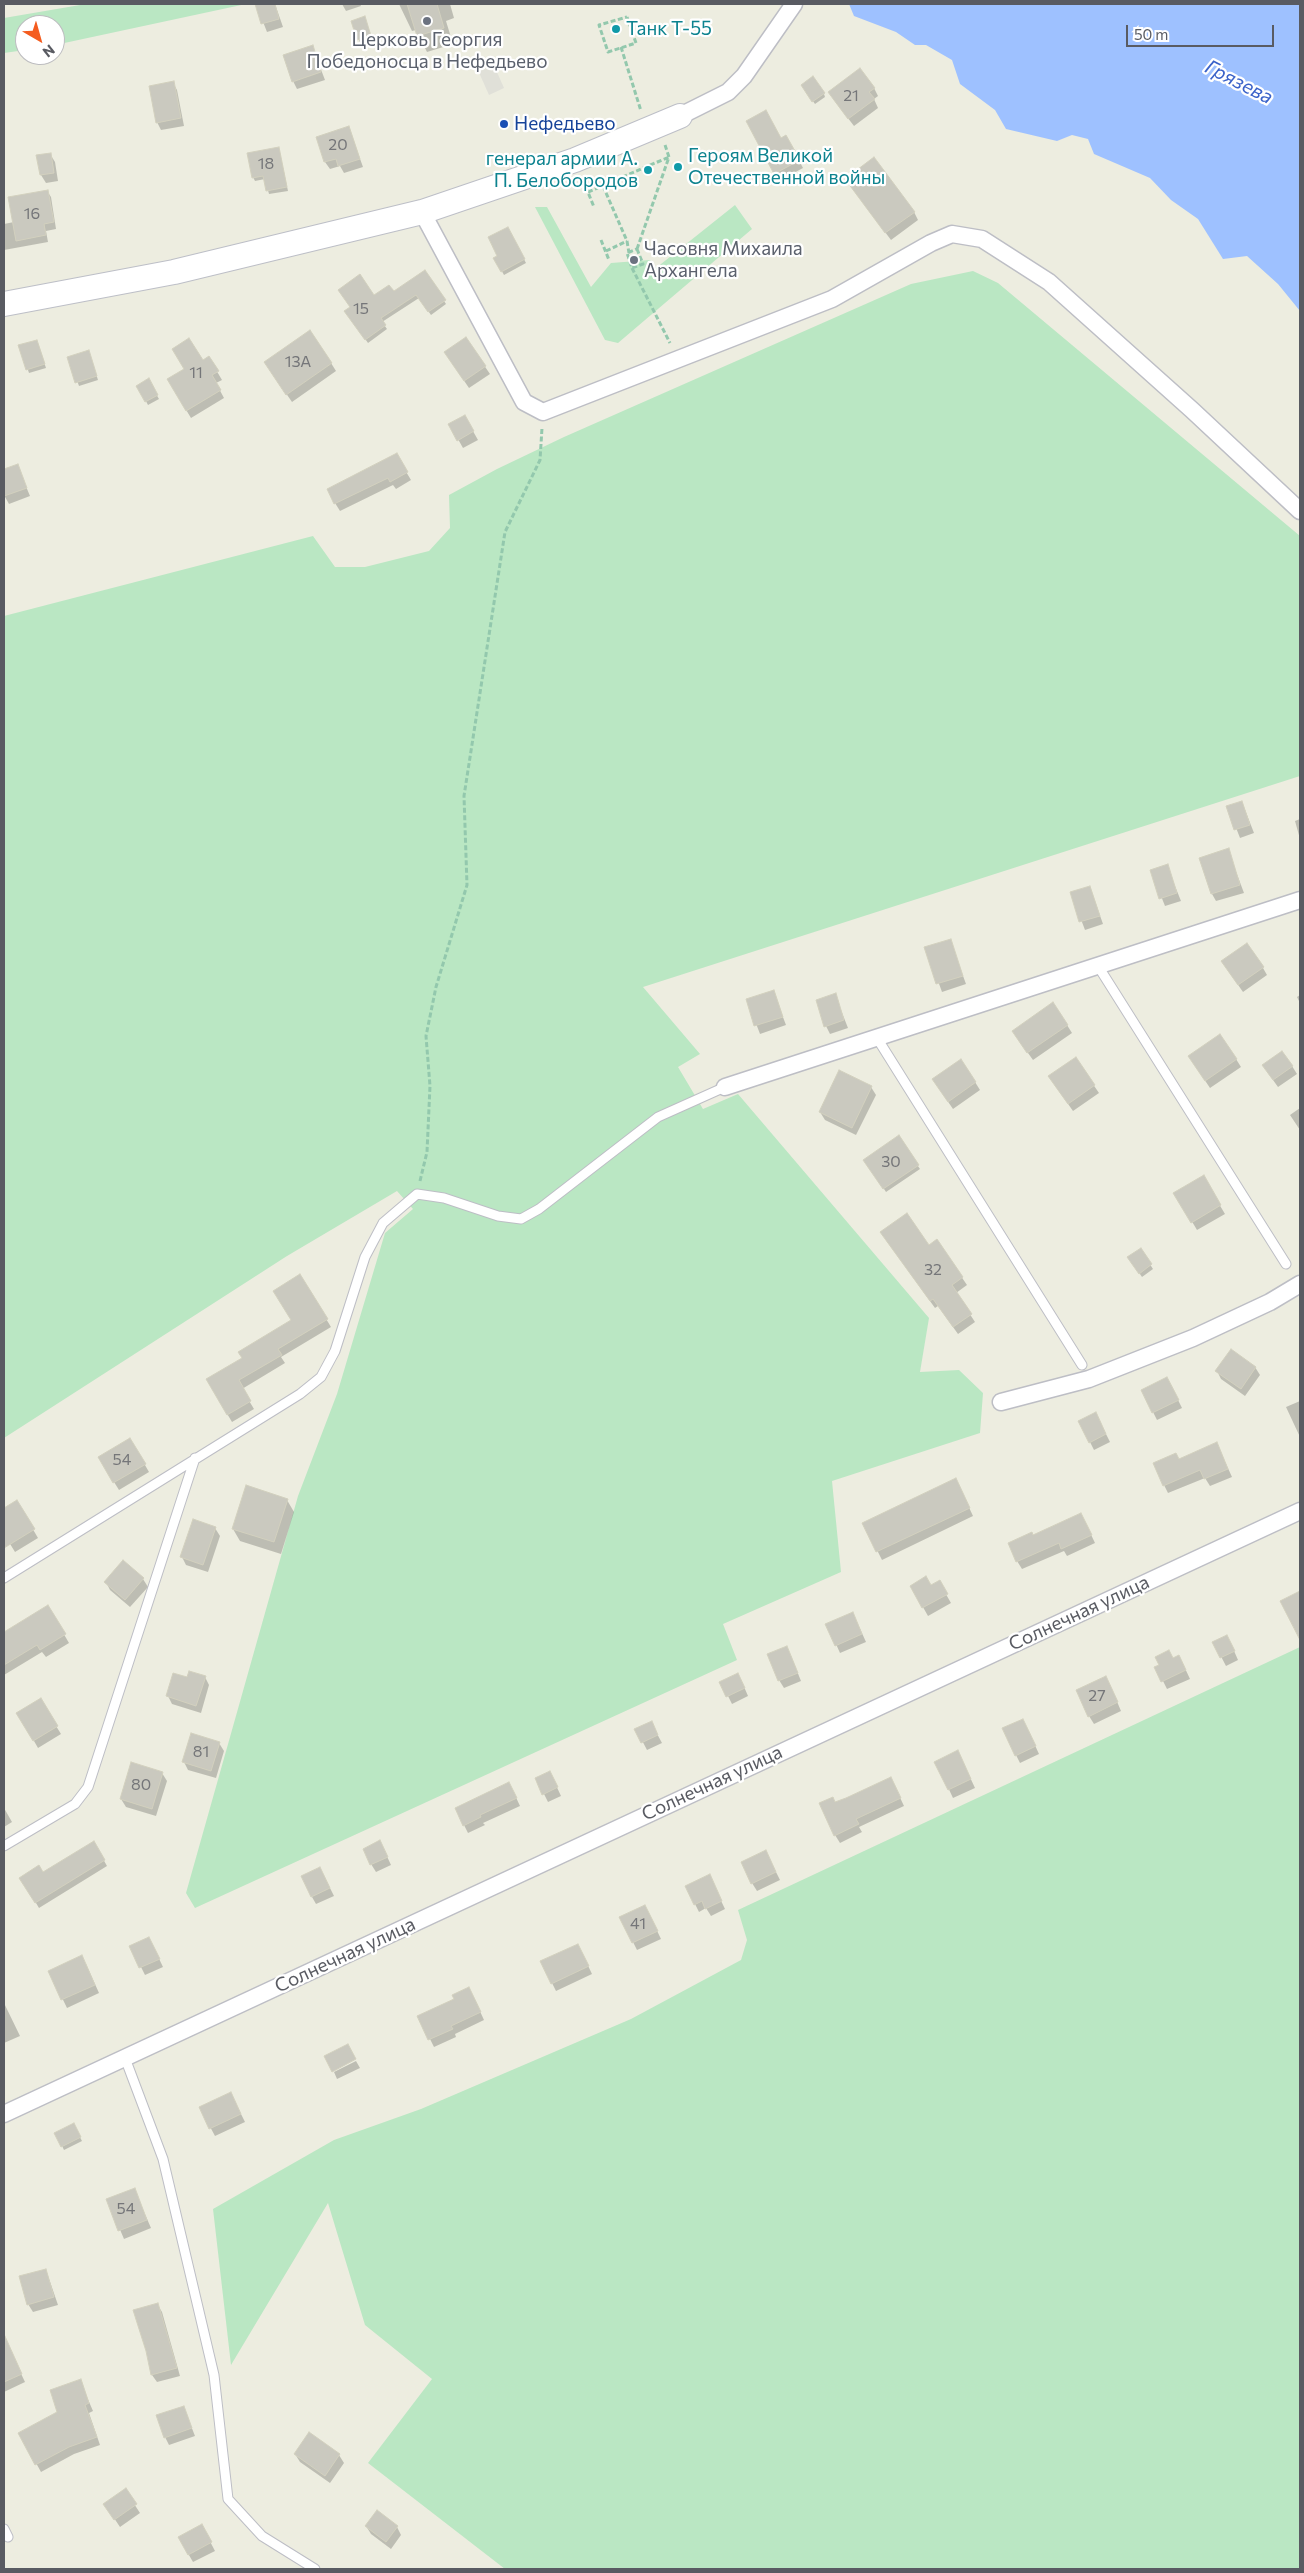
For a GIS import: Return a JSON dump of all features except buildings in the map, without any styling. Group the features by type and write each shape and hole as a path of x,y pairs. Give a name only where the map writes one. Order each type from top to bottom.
{"street":[{"path":"4,304 174,272 422,212 575,160 680,116 728,92 744,76 794,4"},
{"path":"422,212 524,402 543,412 832,299 931,243 952,234 982,239 1049,282 1300,511"},
{"path":"725,1087 1300,900"},
{"path":"1001,1402 1088,1379 1193,1338 1270,1302 1300,1284"},
{"name":"Солнечная улица","path":"4,2114 1300,1511"}],"lane":[{"path":"1098,966 1286,1264"},
{"path":"876,1038 1082,1365"},
{"path":"4,1578 300,1394 321,1377 335,1351 366,1257 383,1222 418,1194 444,1198 498,1216 521,1219 539,1209 658,1117 725,1087"},
{"path":"4,1846 75,1804 88,1787 195,1458"},
{"path":"125,2058 163,2159 212,2366 228,2499 262,2536 315,2569"}],"path":[{"path":"627,17 636,43 621,47 608,52 599,26 627,17"},
{"path":"621,47 648,130"},
{"path":"588,192 669,157 638,250 643,264 632,268"},
{"path":"575,160 594,207"},
{"path":"603,186 627,241 629,253 627,253 632,268 678,359"},
{"path":"602,240 609,260"},
{"path":"606,251 627,241"},
{"path":"629,253 638,250"},
{"path":"418,1194 427,1152 430,1086 426,1036 436,987 467,885 464,796 494,616 505,532 540,460 543,412"}],"shaded area":[{"path":"492,61 504,88 489,95 477,68"}],"green space":[{"path":"86,4 246,4 65,43 65,15 22,15"},
{"path":"15,16 15,51 4,53 4,18"},
{"path":"735,205 752,229 618,343 605,340 535,207 547,207 591,287 611,263 650,260 656,268"},
{"path":"973,271 998,283 1300,536 1300,776 643,987 700,1054 678,1067 703,1109 738,1094 929,1318 920,1372 959,1370 983,1393 980,1433 832,1481 841,1572 723,1624 737,1660 195,1908 186,1893 298,1496 337,1394 385,1233 413,1209 397,1191 287,1256 4,1438 4,616 313,536 335,567 365,567 429,551 450,528 449,495 497,469 564,437 911,284"},
{"path":"1300,1647 1300,2569 505,2569 368,2463 432,2379 365,2325 328,2203 231,2365 213,2209 334,2140 421,2109 631,2019 741,1960 747,1940 738,1910"}],"water":[{"name":"Грязева","path":"849,4 1300,4 1300,311 1278,284 1247,256 1223,259 1198,219 1171,200 1150,178 1094,154 1088,139 1072,135 1057,141 1006,129 995,110 960,84 952,60 926,45 915,45 896,32 854,16"}],"place":[{"name":"Церковь Георгия Победоносца в Нефедьево","path":"427,21"},
{"name":"Танк Т-55","path":"616,29"},
{"name":"Нефедьево","path":"504,124"},
{"name":"Героям Великой Отечественной войны","path":"678,167"},
{"name":"генерал армии А. П. Белобородов","path":"648,170"},
{"name":"Часовня Михаила Архангела","path":"634,260"}]}
